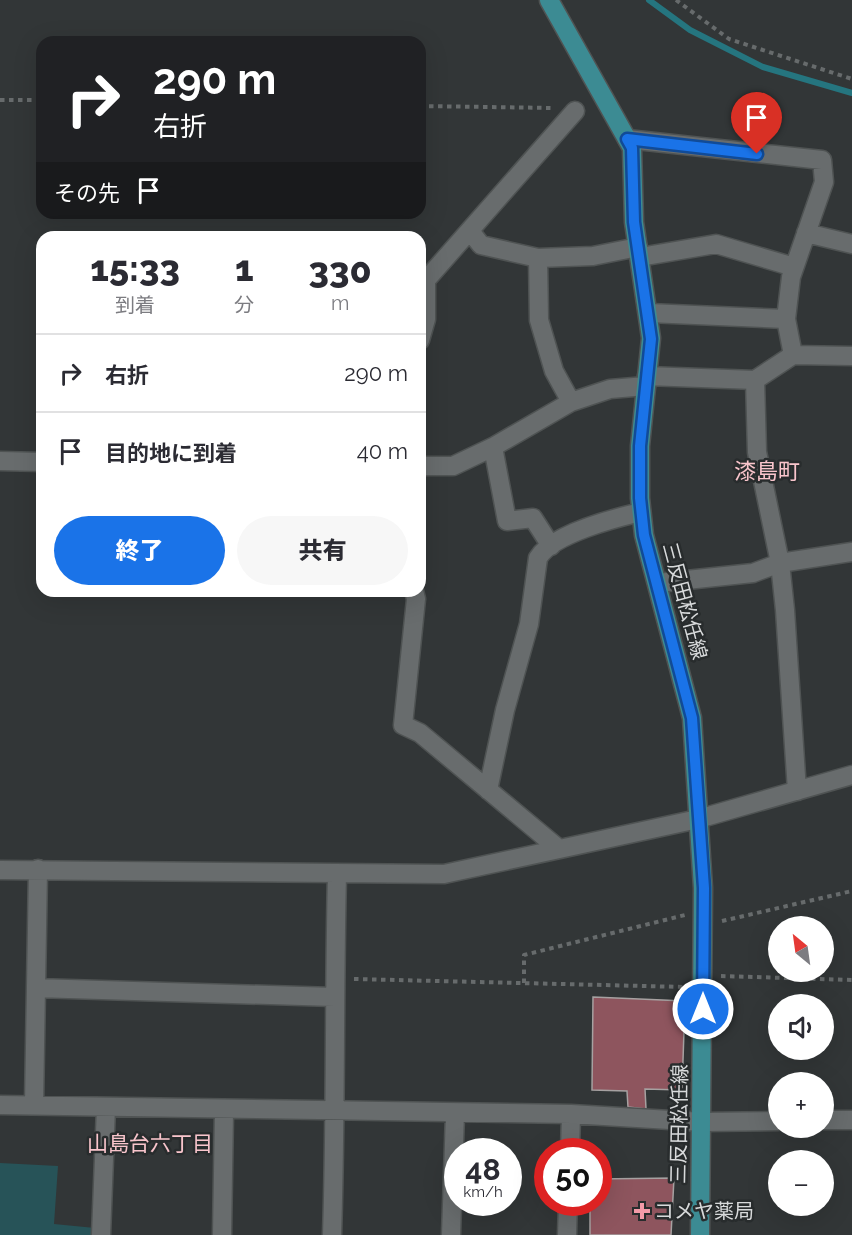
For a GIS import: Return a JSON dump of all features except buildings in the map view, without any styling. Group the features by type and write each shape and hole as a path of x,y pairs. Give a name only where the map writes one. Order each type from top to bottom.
{"main road":[{"name":"三反田松任線","path":"549,0 632,148 634,222 651,339 640,446 641,512 644,535 692,718 703,918 703,1122 700,1235"}],"street":[{"path":"426,319 426,280 575,111"},
{"path":"627,139 822,160 824,182 794,267 786,319 794,355"},
{"path":"470,231 481,244 538,258 593,256 716,244 794,267"},
{"path":"806,233 852,244"},
{"path":"538,258 539,320 554,371 571,402"},
{"path":"649,313 786,319"},
{"path":"426,466 453,466 493,447 571,402 610,389 647,381 755,380 794,355 851,359"},
{"path":"755,380 757,452 780,563 798,790"},
{"path":"493,447 507,521 533,518 551,546"},
{"path":"0,461 36,462"},
{"path":"488,790 505,710 529,624 538,558 551,546 605,520 641,512"},
{"path":"658,583 753,573 780,563 852,552"},
{"path":"416,597 403,725 420,733 559,849"},
{"path":"0,870 337,875 444,874 698,819 852,775"},
{"path":"34,1105 38,869"},
{"path":"332,1235 336,1110 337,875"},
{"path":"36,988 335,988"},
{"path":"0,1106 224,1111 336,1110 571,1114 703,1122 768,1121"},
{"path":"101,1235 105,1107"},
{"path":"222,1235 224,1111"},
{"path":"450,1235 455,1113"},
{"path":"570,1138 571,1114"},
{"path":"834,1120 852,1120"},
{"path":"567,1235 568,1216"}],"path":[{"path":"676,0 729,39 852,79"},
{"path":"0,100 36,100"},
{"path":"426,106 557,108 575,111"},
{"path":"524,983 524,954 852,891"},
{"path":"335,988 524,983 852,980"}],"shaded area":[{"path":"0,1163 58,1166 54,1224 95,1228 94,1235 0,1235"}],"waterway":[{"path":"649,0 690,30 763,67 852,93"}],"place":[{"name":"コメヤ薬局","path":"642,1211"}],"district":[{"name":"漆島町","path":"767,471"},
{"name":"山島台六丁目","path":"150,1143"}],"route":[{"path":"703,1009 704,888 692,718 675,646 644,535 640,498 640,446 651,339 634,222 632,148 627,139 757,154"}]}
